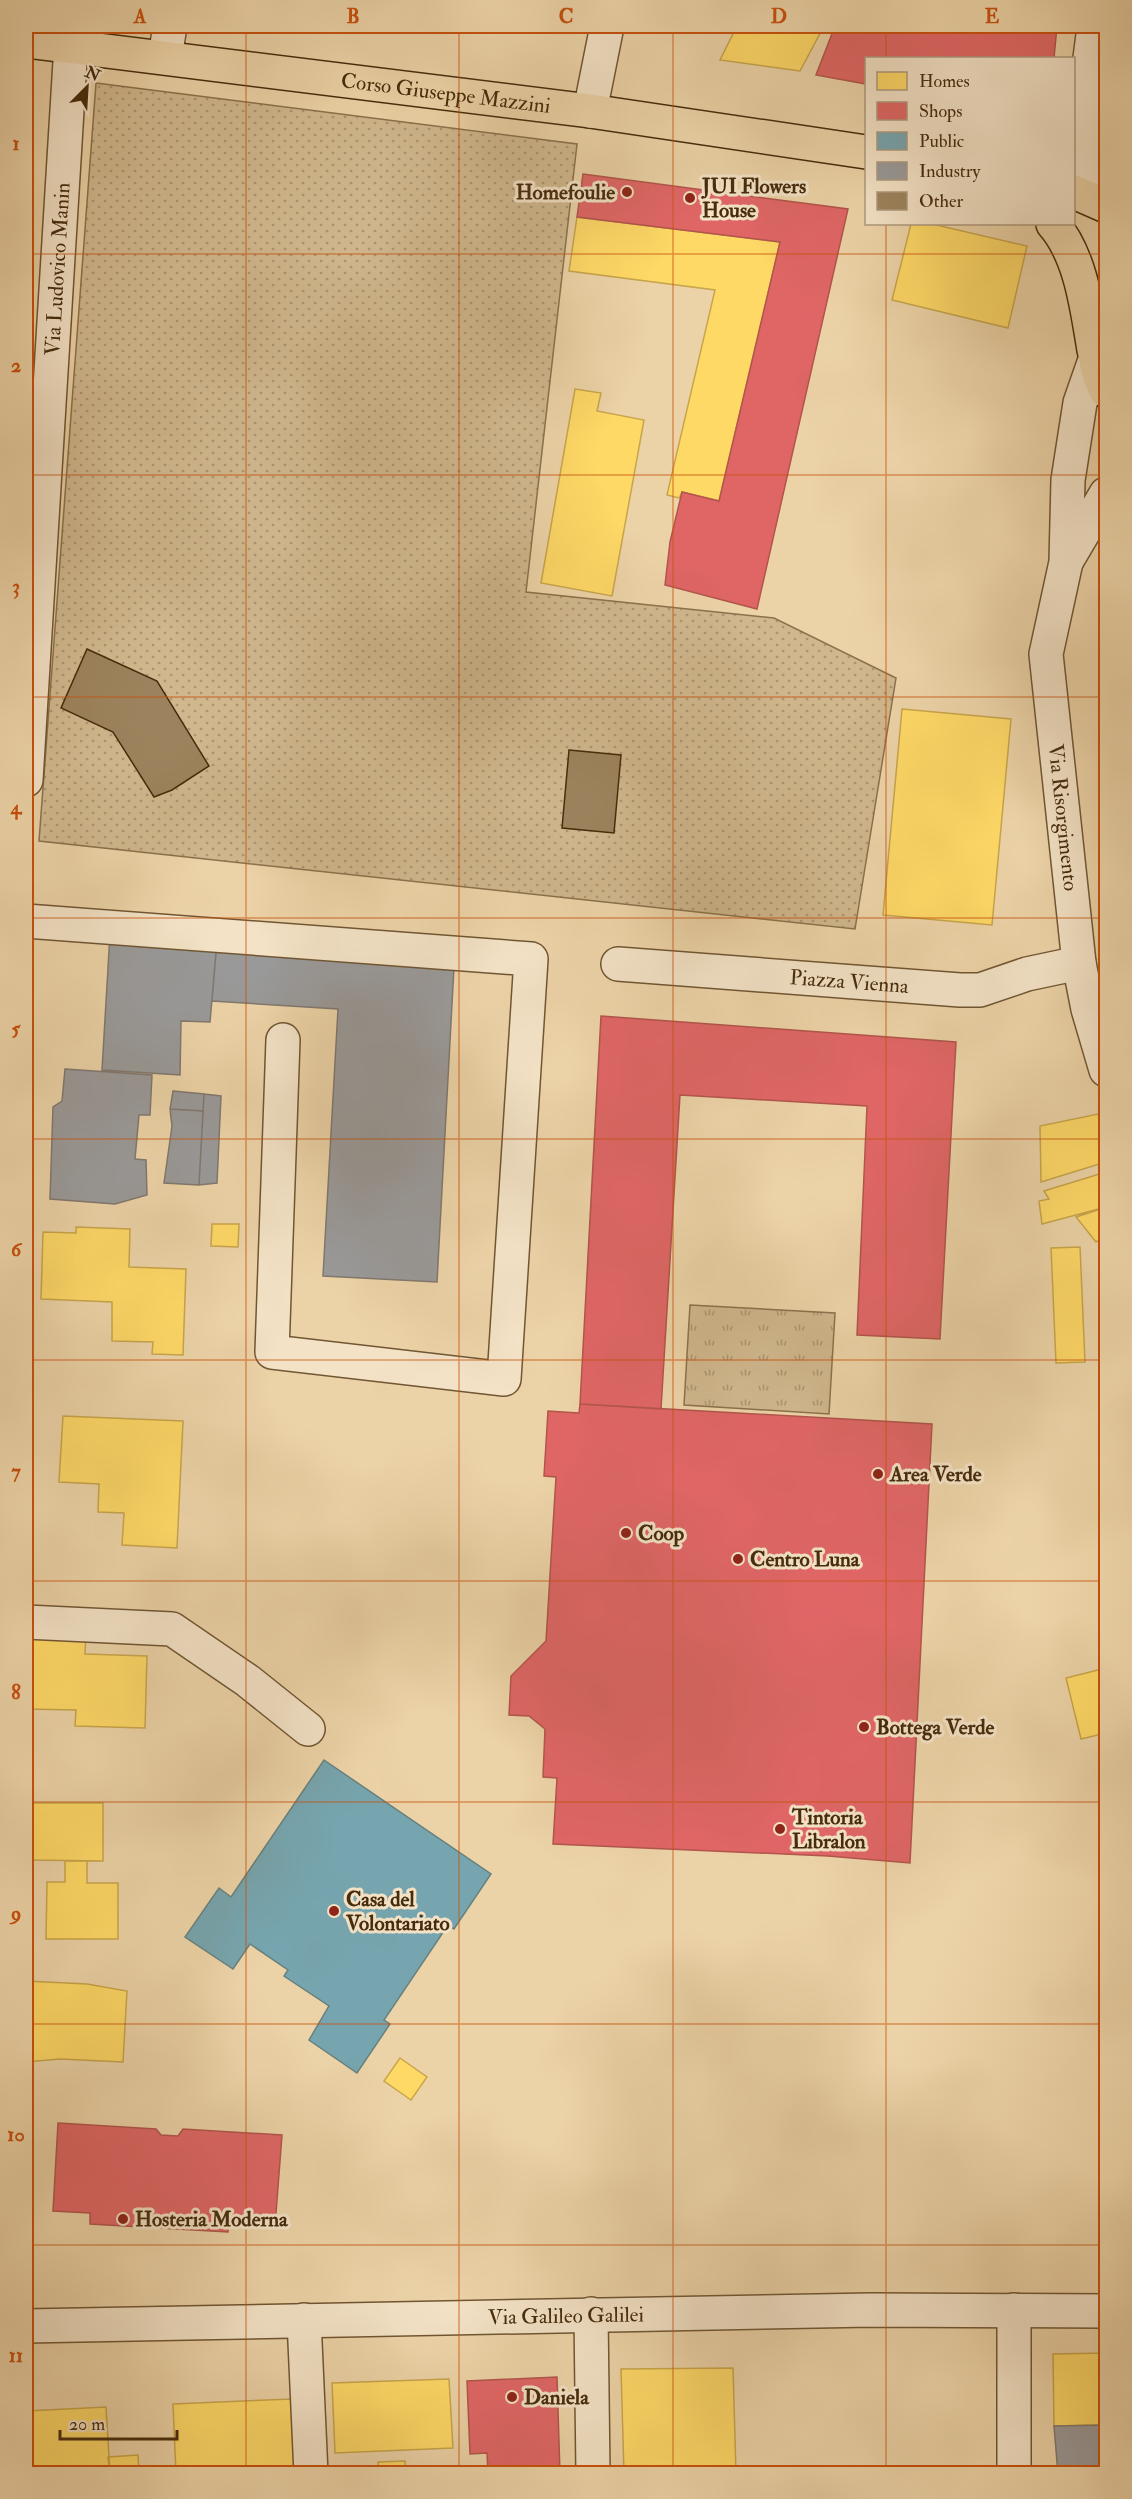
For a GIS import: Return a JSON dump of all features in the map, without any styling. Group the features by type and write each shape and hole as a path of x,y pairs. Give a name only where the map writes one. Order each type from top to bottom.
{"main road":[{"name":"Corso Giuseppe Mazzini","path":"26,41 71,45 167,41 590,111 865,152"},
{"path":"1075,192 1107,206"},
{"path":"1054,225 1060,232 1073,259 1081,282 1097,371 1107,391"},
{"path":"1095,355 1096,333 1107,301"}],"street":[{"path":"590,111 607,26"},
{"path":"1094,26 1078,139 1097,192 1107,201"},
{"name":"Via Ludovico Manin","path":"26,780 71,45"},
{"path":"1066,562 1068,480 1080,403 1095,355"},
{"path":"1066,562 1107,494"},
{"name":"Via Risorgimento","path":"1066,562 1047,654 1079,963 1088,1009 1107,1070"},
{"path":"26,921 531,959 504,1379 272,1352 283,1040"},
{"name":"Piazza Vienna","path":"618,964 980,990 1027,974 1079,963"},
{"path":"26,1622 172,1629 248,1681 308,1729"},
{"path":"1014,2310 1014,2474"},
{"name":"Via Galileo Galilei","path":"26,2326 591,2314 1107,2311"},
{"path":"591,2314 593,2474"},
{"path":"304,2320 311,2474"}],"green space":[{"path":"96,83 577,144 526,592 774,618 896,678 855,929 39,841"},
{"path":"690,1305 835,1313 829,1414 684,1405"}],"building: Homes":[{"path":"737,26 824,26 800,71 720,60"},
{"path":"577,217 780,242 719,501 682,492 679,498 667,495 715,290 569,271"},
{"path":"911,225 936,225 1027,246 1008,328 892,300"},
{"path":"575,389 601,393 597,411 644,420 612,596 541,583"},
{"path":"902,709 1011,719 992,925 883,915"},
{"path":"1098,1114 1106,1133 1106,1162 1041,1182 1040,1126"},
{"path":"1106,1172 1106,1207 1042,1224 1039,1201 1049,1199 1044,1191"},
{"path":"1101,1209 1106,1219 1106,1236 1096,1242 1076,1217"},
{"path":"212,1224 239,1224 238,1247 211,1246"},
{"path":"76,1227 130,1229 129,1267 186,1269 183,1355 152,1354 153,1342 112,1341 112,1302 41,1299 43,1232 76,1233"},
{"path":"1080,1247 1085,1362 1056,1363 1051,1248"},
{"path":"63,1416 183,1421 177,1548 122,1545 124,1513 98,1512 99,1484 59,1482"},
{"path":"26,1631 86,1633 85,1654 147,1656 145,1728 75,1726 76,1710 26,1709"},
{"path":"1106,1668 1106,1733 1081,1739 1066,1678"},
{"path":"31,1803 103,1803 103,1861 31,1860"},
{"path":"65,1861 87,1861 87,1883 118,1883 118,1939 46,1939 47,1882 65,1882"},
{"path":"26,1981 87,1984 127,1991 123,2062 60,2059 26,2062"},
{"path":"400,2058 427,2077 411,2100 384,2081"},
{"path":"1106,2353 1106,2425 1054,2426 1053,2354"},
{"path":"733,2368 736,2474 624,2474 621,2369"},
{"path":"449,2379 453,2448 335,2453 332,2383"},
{"path":"292,2399 295,2474 176,2474 173,2404"},
{"path":"106,2407 110,2474 26,2474 26,2411"},
{"path":"138,2455 139,2474 110,2474 108,2457"},
{"path":"405,2461 406,2474 379,2474 378,2462"}],"building: Shops":[{"path":"835,26 1057,26 1054,57 865,57 865,84 816,75"},
{"path":"583,174 848,209 757,609 665,585 670,542 682,492 719,501 780,242 577,217"},
{"path":"601,1016 956,1042 940,1339 857,1335 867,1106 680,1095 661,1409 580,1404"},
{"name":"Centro Luna","path":"580,1404 932,1424 910,1863 828,1856 553,1844 557,1778 543,1777 545,1729 529,1716 509,1715 511,1676 546,1641 556,1477 544,1476 548,1411 579,1413"},
{"path":"58,2123 156,2129 161,2135 178,2136 183,2129 282,2135 275,2226 228,2223 228,2232 90,2224 90,2213 53,2211"},
{"path":"557,2377 560,2474 488,2474 487,2453 470,2454 467,2381"}],"building: Public":[{"name":"Casa del Volontariato","path":"324,1760 491,1874 454,1929 448,1925 384,2020 390,2024 357,2073 309,2040 329,2006 284,1976 288,1970 250,1944 233,1969 185,1937 219,1888 231,1897"}],"building: Industry":[{"path":"110,934 217,941 210,1022 181,1021 180,1075 102,1070"},
{"path":"217,941 454,967 437,1282 323,1276 338,1009 212,1001"},
{"path":"65,1069 152,1075 150,1115 139,1115 135,1159 146,1160 147,1195 115,1204 50,1199 53,1107 62,1101"},
{"path":"173,1091 204,1094 203,1111 170,1109"},
{"path":"204,1094 221,1096 217,1183 199,1185"},
{"path":"170,1109 203,1111 199,1185 164,1183 172,1126"},
{"path":"1106,2425 1106,2474 1058,2474 1054,2426"}],"building: Other":[{"path":"87,649 157,681 209,766 172,790 154,797 113,732 61,708"},
{"path":"569,750 621,755 614,833 562,828"}],"place":[{"name":"Homefoulie","path":"627,192"},
{"name":"JUI Flowers House","path":"690,198"},
{"name":"Area Verde","path":"878,1474"},
{"name":"Coop","path":"626,1533"},
{"name":"Centro Luna","path":"738,1559"},
{"name":"Bottega Verde","path":"864,1727"},
{"name":"Tintoria Libralon","path":"780,1829"},
{"name":"Casa del Volontariato","path":"334,1911"},
{"name":"Hosteria Moderna","path":"123,2219"},
{"name":"Daniela","path":"512,2397"}]}
